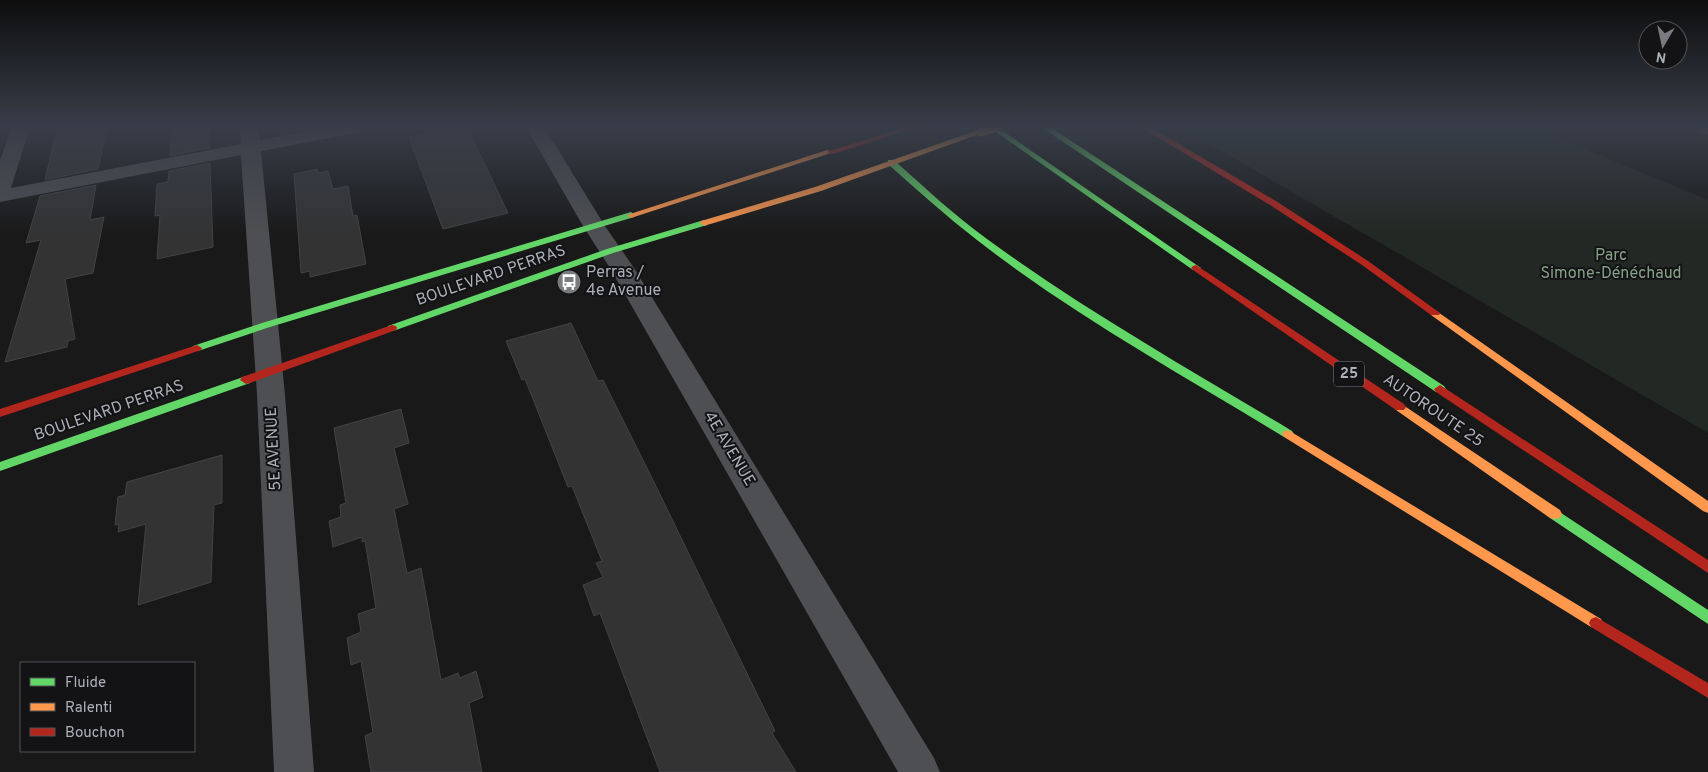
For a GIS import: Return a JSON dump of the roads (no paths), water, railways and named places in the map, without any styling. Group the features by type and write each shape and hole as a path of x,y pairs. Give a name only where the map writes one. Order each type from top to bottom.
{"main road":[{"name":"BOULEVARD PERRAS","path":"0,467 270,372 602,239 806,163"},
{"name":"BOULEVARD PERRAS","path":"0,413 266,325 602,239 818,188 888,163"},
{"path":"892,163 984,239 1082,308 1708,691"},
{"name":"AUTOROUTE 25","path":"1046,163 1276,324 1708,618"},
{"name":"AUTOROUTE 25","path":"1099,163 1708,567"},
{"path":"1206,163 1273,202 1373,268 1708,508"}],"street":[{"path":"0,190 9,163"},
{"path":"0,196 140,163"},
{"name":"5E AVENUE","path":"252,163 270,372 293,772"},
{"name":"4E AVENUE","path":"557,163 920,772"}],"place":[{"name":"Perras / 4e Avenue","path":"569,282"}],"park label":[{"name":"Parc Simone-Dénéchaud","path":"1611,265"}]}
